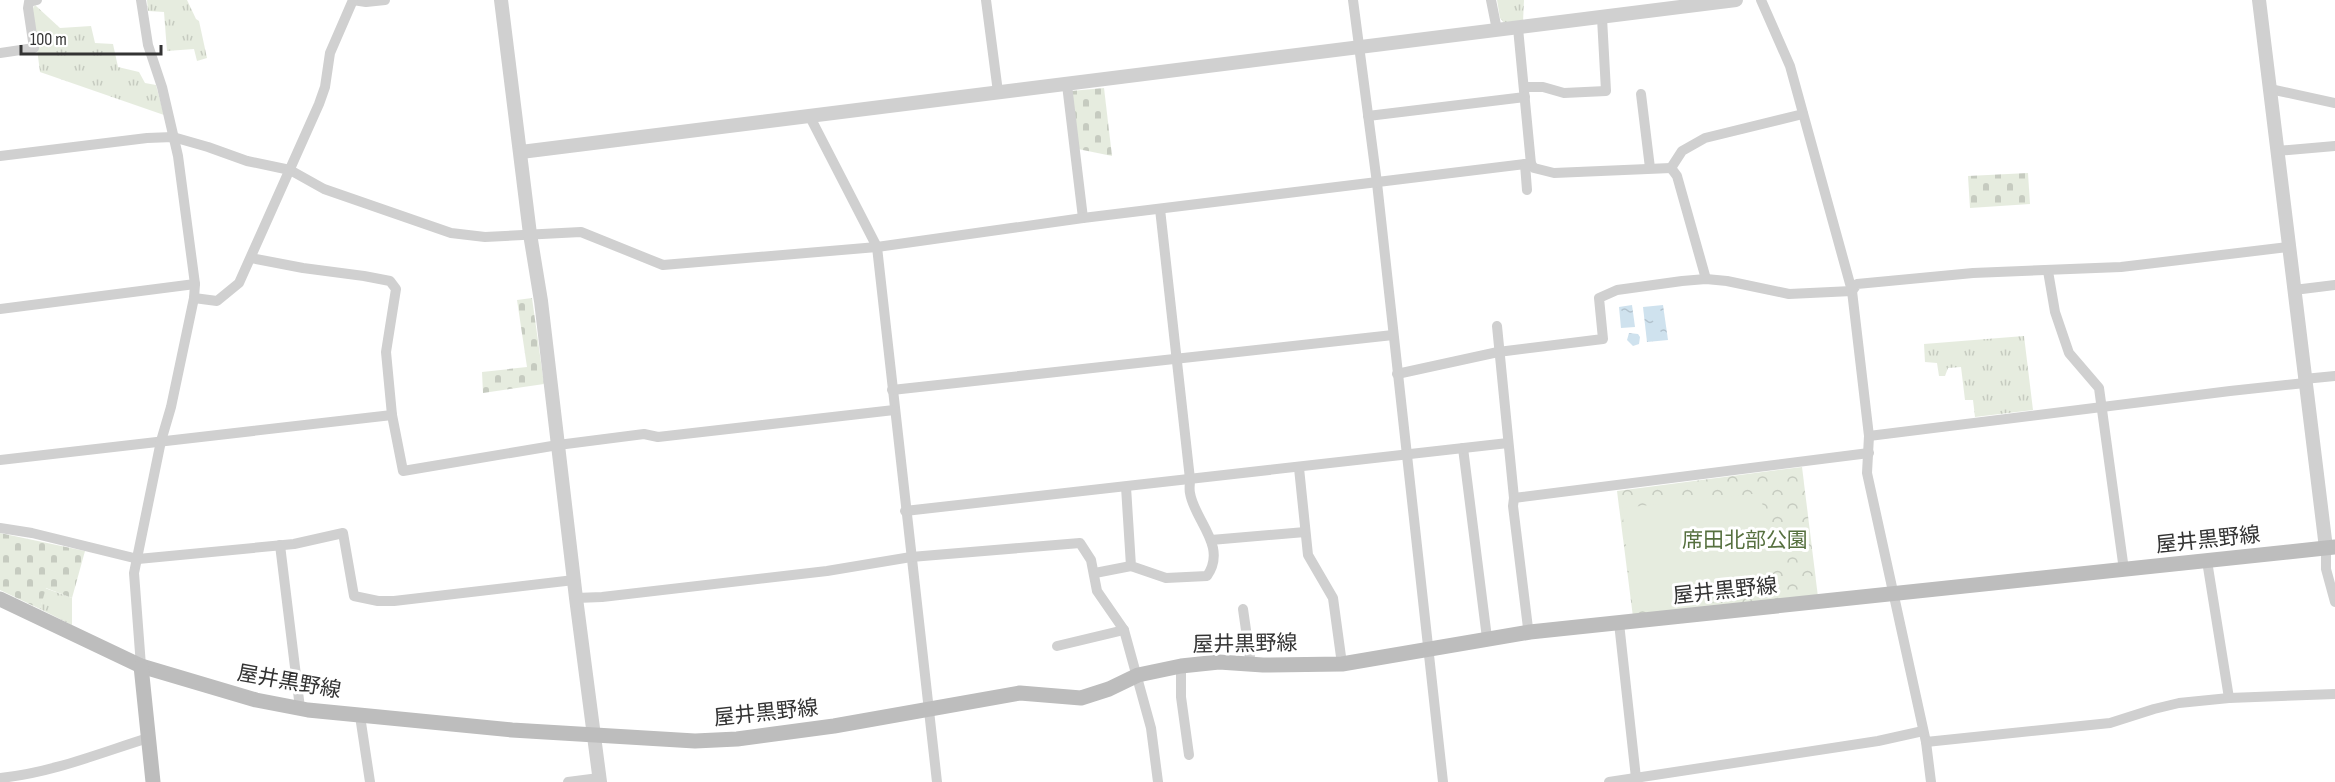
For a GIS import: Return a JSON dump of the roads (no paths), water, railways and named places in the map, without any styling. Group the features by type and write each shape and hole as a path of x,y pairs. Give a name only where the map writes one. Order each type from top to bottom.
{"main road":[{"name":"屋井黒野線","path":"0,599 141,666 256,700 360,716 695,741 737,739 834,726 1020,693 1081,698 1138,675 1180,666 1219,662 1251,665 1342,664 1530,632 2330,548"},
{"path":"141,666 153,782"}],"street":[{"path":"0,52 34,48 28,8 29,2 37,0"},
{"path":"141,0 148,45 162,87 178,156 195,284 171,407 161,441 134,573 141,666"},
{"path":"194,298 210,302 217,301 239,284 319,104 325,87 330,53 353,0 366,3 385,0"},
{"path":"501,0 530,234 541,301 599,780 568,782"},
{"path":"987,0 998,92"},
{"path":"1353,0 1377,183 1443,782"},
{"path":"1491,0 1497,30"},
{"path":"521,152 1736,0"},
{"path":"1761,0 1790,66 1852,291 1869,436 1867,473 1925,737 1931,782"},
{"path":"2259,0 2305,381 2330,548 2328,578 2335,602"},
{"path":"1368,116 1525,92 1543,87 1564,93 1606,91 1602,18"},
{"path":"1518,28 1525,92 1527,190"},
{"path":"1066,85 1083,218"},
{"path":"2270,88 2335,103"},
{"path":"1641,94 1650,168"},
{"path":"1671,168 1682,151 1705,138 1803,114"},
{"path":"810,117 876,247 937,782"},
{"path":"0,156 147,138 173,137 247,161 290,170 324,189 440,230 485,237 581,232 663,265 876,247 1083,218 1528,164 1534,168 1554,173 1671,168"},
{"path":"2277,151 2335,146"},
{"path":"1671,168 1677,176 1706,279"},
{"path":"1095,573 1131,566 1166,578 1207,576 1213,568 1211,540 1190,495 1160,209"},
{"path":"1852,291 1857,284 1973,273 2121,267 2288,247"},
{"path":"251,258 390,281 396,289 386,352 392,415 403,471 558,445 644,434 658,437 894,410"},
{"path":"2048,271 2055,312 2069,353 2099,388 2124,570"},
{"path":"1397,374 1498,352 1603,339 1599,298 1617,290 1706,279 1728,281 1789,294 1852,291"},
{"path":"0,309 195,284"},
{"path":"2294,290 2335,285"},
{"path":"1497,326 1513,506 1530,632"},
{"path":"892,390 1393,335"},
{"path":"1869,436 2335,376"},
{"path":"0,460 392,415"},
{"path":"905,511 1508,443"},
{"path":"1463,448 1487,638"},
{"path":"1514,498 1869,453"},
{"path":"1299,468 1308,555 1333,598 1342,664"},
{"path":"1126,487 1131,566"},
{"path":"0,528 32,533 138,559 280,545 343,533 354,596 378,601 574,580"},
{"path":"1211,540 1305,531"},
{"path":"576,598 827,571 911,557 1080,543 1091,560 1097,591 1124,630 1151,728 1158,782"},
{"path":"280,545 300,708"},
{"path":"2207,561 2229,698"},
{"path":"1244,609 1251,665"},
{"path":"1619,623 1636,778"},
{"path":"1057,646 1124,630"},
{"path":"1085,640 1087,651"},
{"path":"1180,666 1181,697 1189,755"},
{"path":"1609,782 1878,741 2110,723 2179,703 2229,698 2335,694"},
{"path":"360,716 370,782"},
{"path":"0,778 24,776 51,769 148,738"}],"water":[{"path":"1632,305 1635,327 1621,328 1619,307"},
{"path":"1663,305 1668,340 1647,342 1643,307"},
{"path":"1629,333 1638,334 1639,344 1633,346 1627,340"}],"park label":[{"name":"席田北部公園","path":"1745,540"}]}
